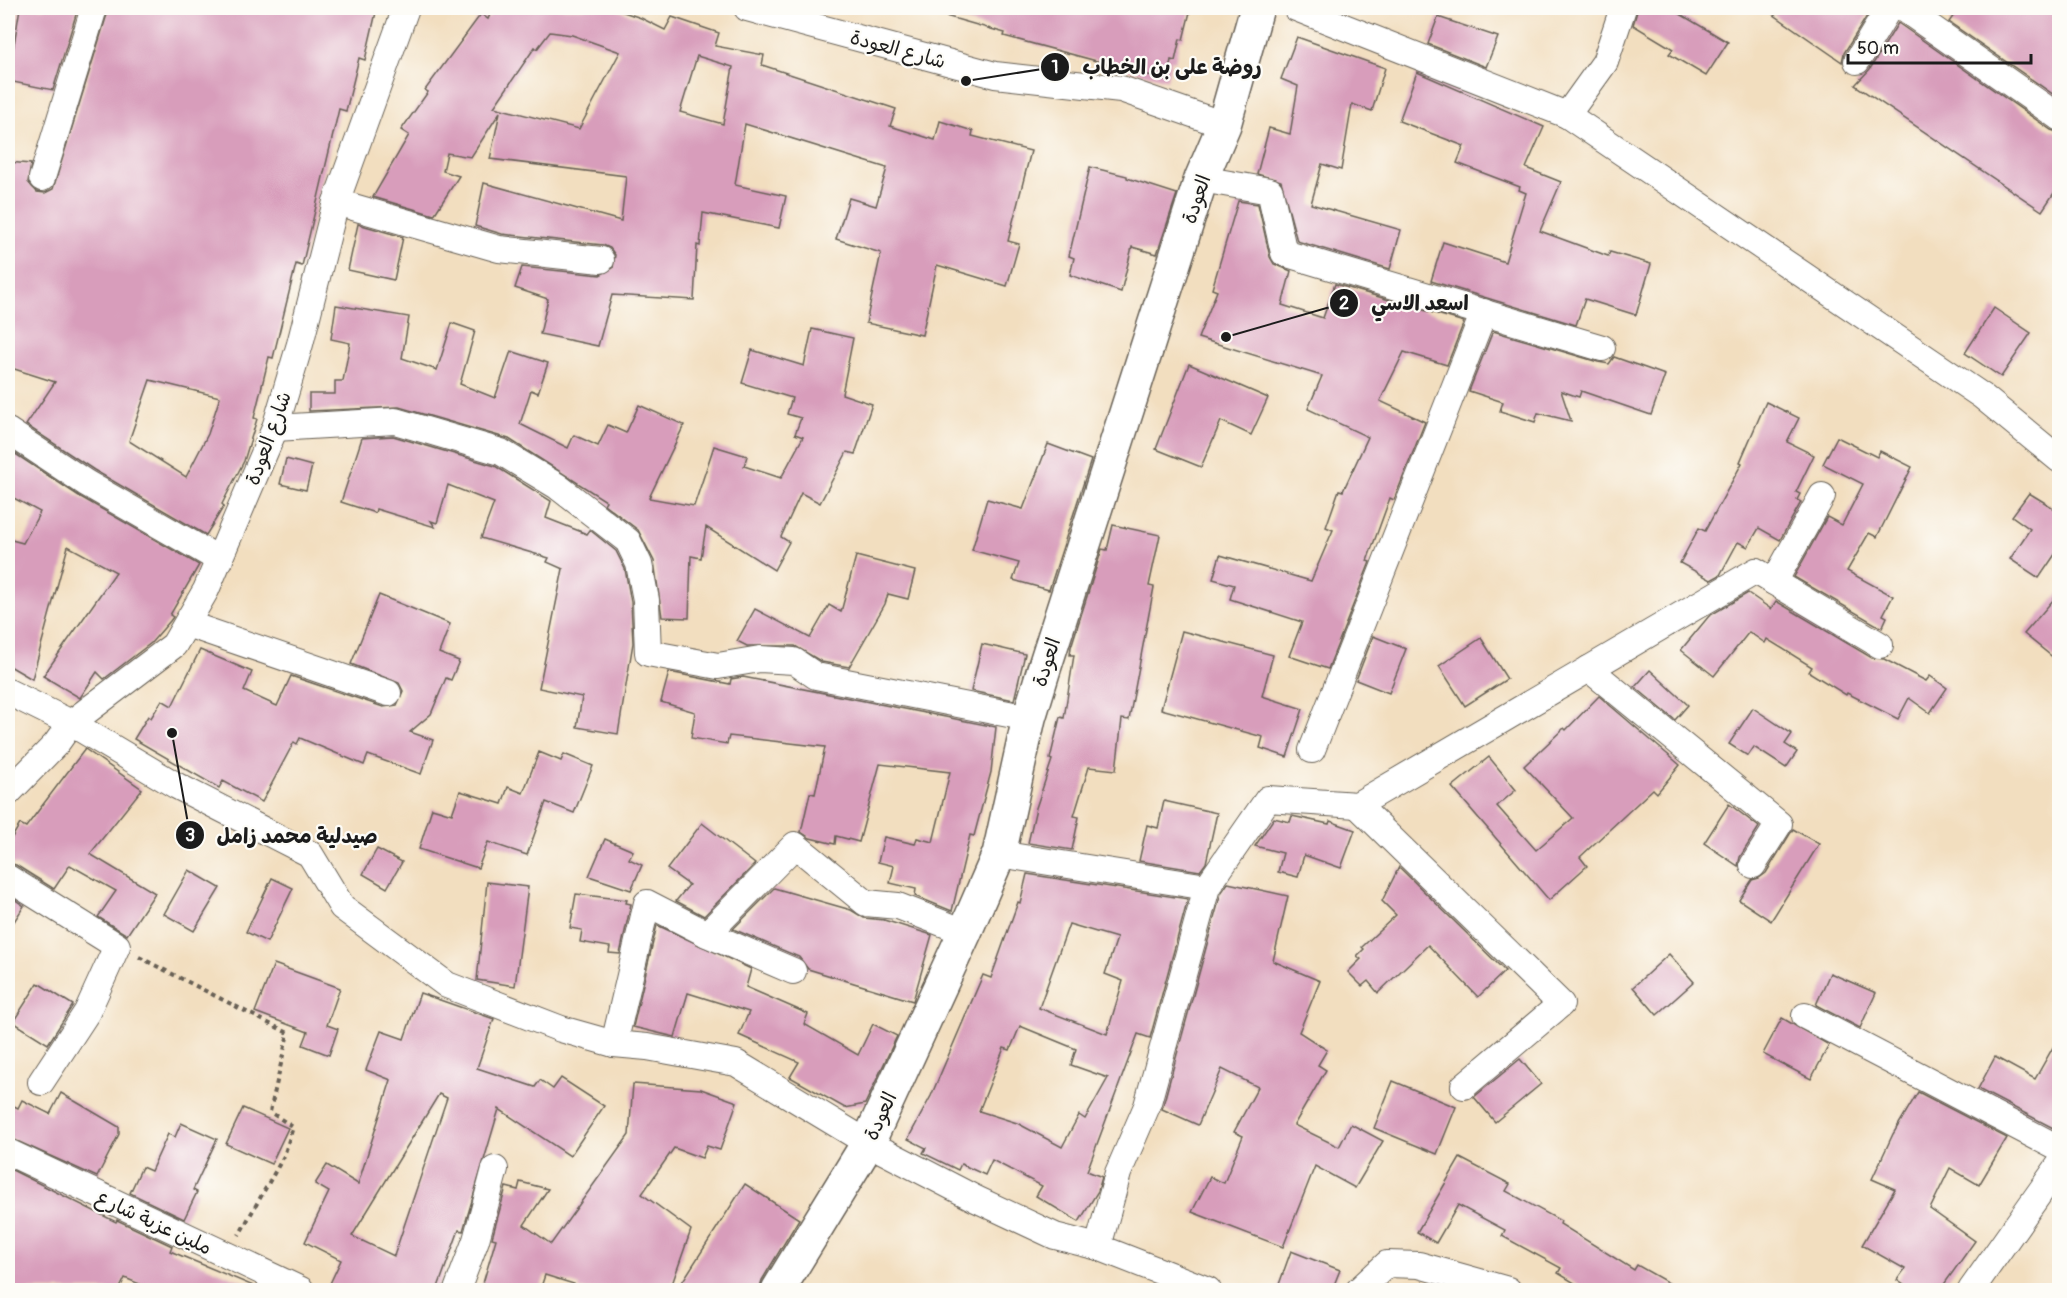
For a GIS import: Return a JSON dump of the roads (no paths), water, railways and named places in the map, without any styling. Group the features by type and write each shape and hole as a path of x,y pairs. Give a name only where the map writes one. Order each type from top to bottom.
{"main road":[{"name":"العودة","path":"778,1290 868,1143 999,854 1029,718 1202,179 1224,124 1257,8"}],"street":[{"path":"42,178 94,8"},
{"name":"شارع العودة","path":"8,793 56,744 71,723 174,645 220,560 275,428 300,344 336,202 406,8"},
{"name":"شارع العودة","path":"753,8 995,75 1121,88 1224,124"},
{"path":"1296,8 1567,115 1982,396 2060,460"},
{"path":"1567,115 1605,62 1623,8"},
{"path":"1857,61 1889,8"},
{"path":"1903,8 2060,118"},
{"path":"1202,179 1270,191 1284,253 1602,348"},
{"path":"336,202 499,249 602,260"},
{"path":"1312,750 1484,312"},
{"path":"275,428 395,421 501,452 548,480 628,541 639,564 646,600 648,653 718,666 760,659 794,661 816,676 1029,718"},
{"path":"8,431 86,483 220,560"},
{"path":"1774,582 1822,496"},
{"path":"1098,1247 1118,1173 1147,1106 1207,887 1268,799 1357,805 1756,571 1880,645"},
{"path":"187,624 388,693"},
{"path":"1589,669 1779,824 1752,865"},
{"path":"8,692 71,723 177,786 310,854 342,907 447,986 561,1029 614,1044 647,1047 736,1063 868,1143 1055,1236 1098,1247 1209,1290"},
{"path":"1357,805 1561,1004 1464,1086"},
{"path":"706,934 795,845 866,903 898,906 965,932"},
{"path":"999,854 1207,887"},
{"path":"8,878 117,946 87,1012 41,1082"},
{"path":"614,1044 647,903 706,934 793,971"},
{"path":"1805,1016 2060,1149"},
{"name":"ملين عزبة شارع","path":"8,1152 301,1290"},
{"path":"1971,1290 2060,1164"},
{"path":"457,1290 476,1240 495,1169"},
{"path":"1359,1290 1387,1264 1419,1264 1508,1290"}],"place":[{"name":"روضة على بن الخطاب","path":"966,81"},
{"name":"اسعد الاسي","path":"1226,337"},
{"name":"صيدلية محمد زامل","path":"172,733"}]}
